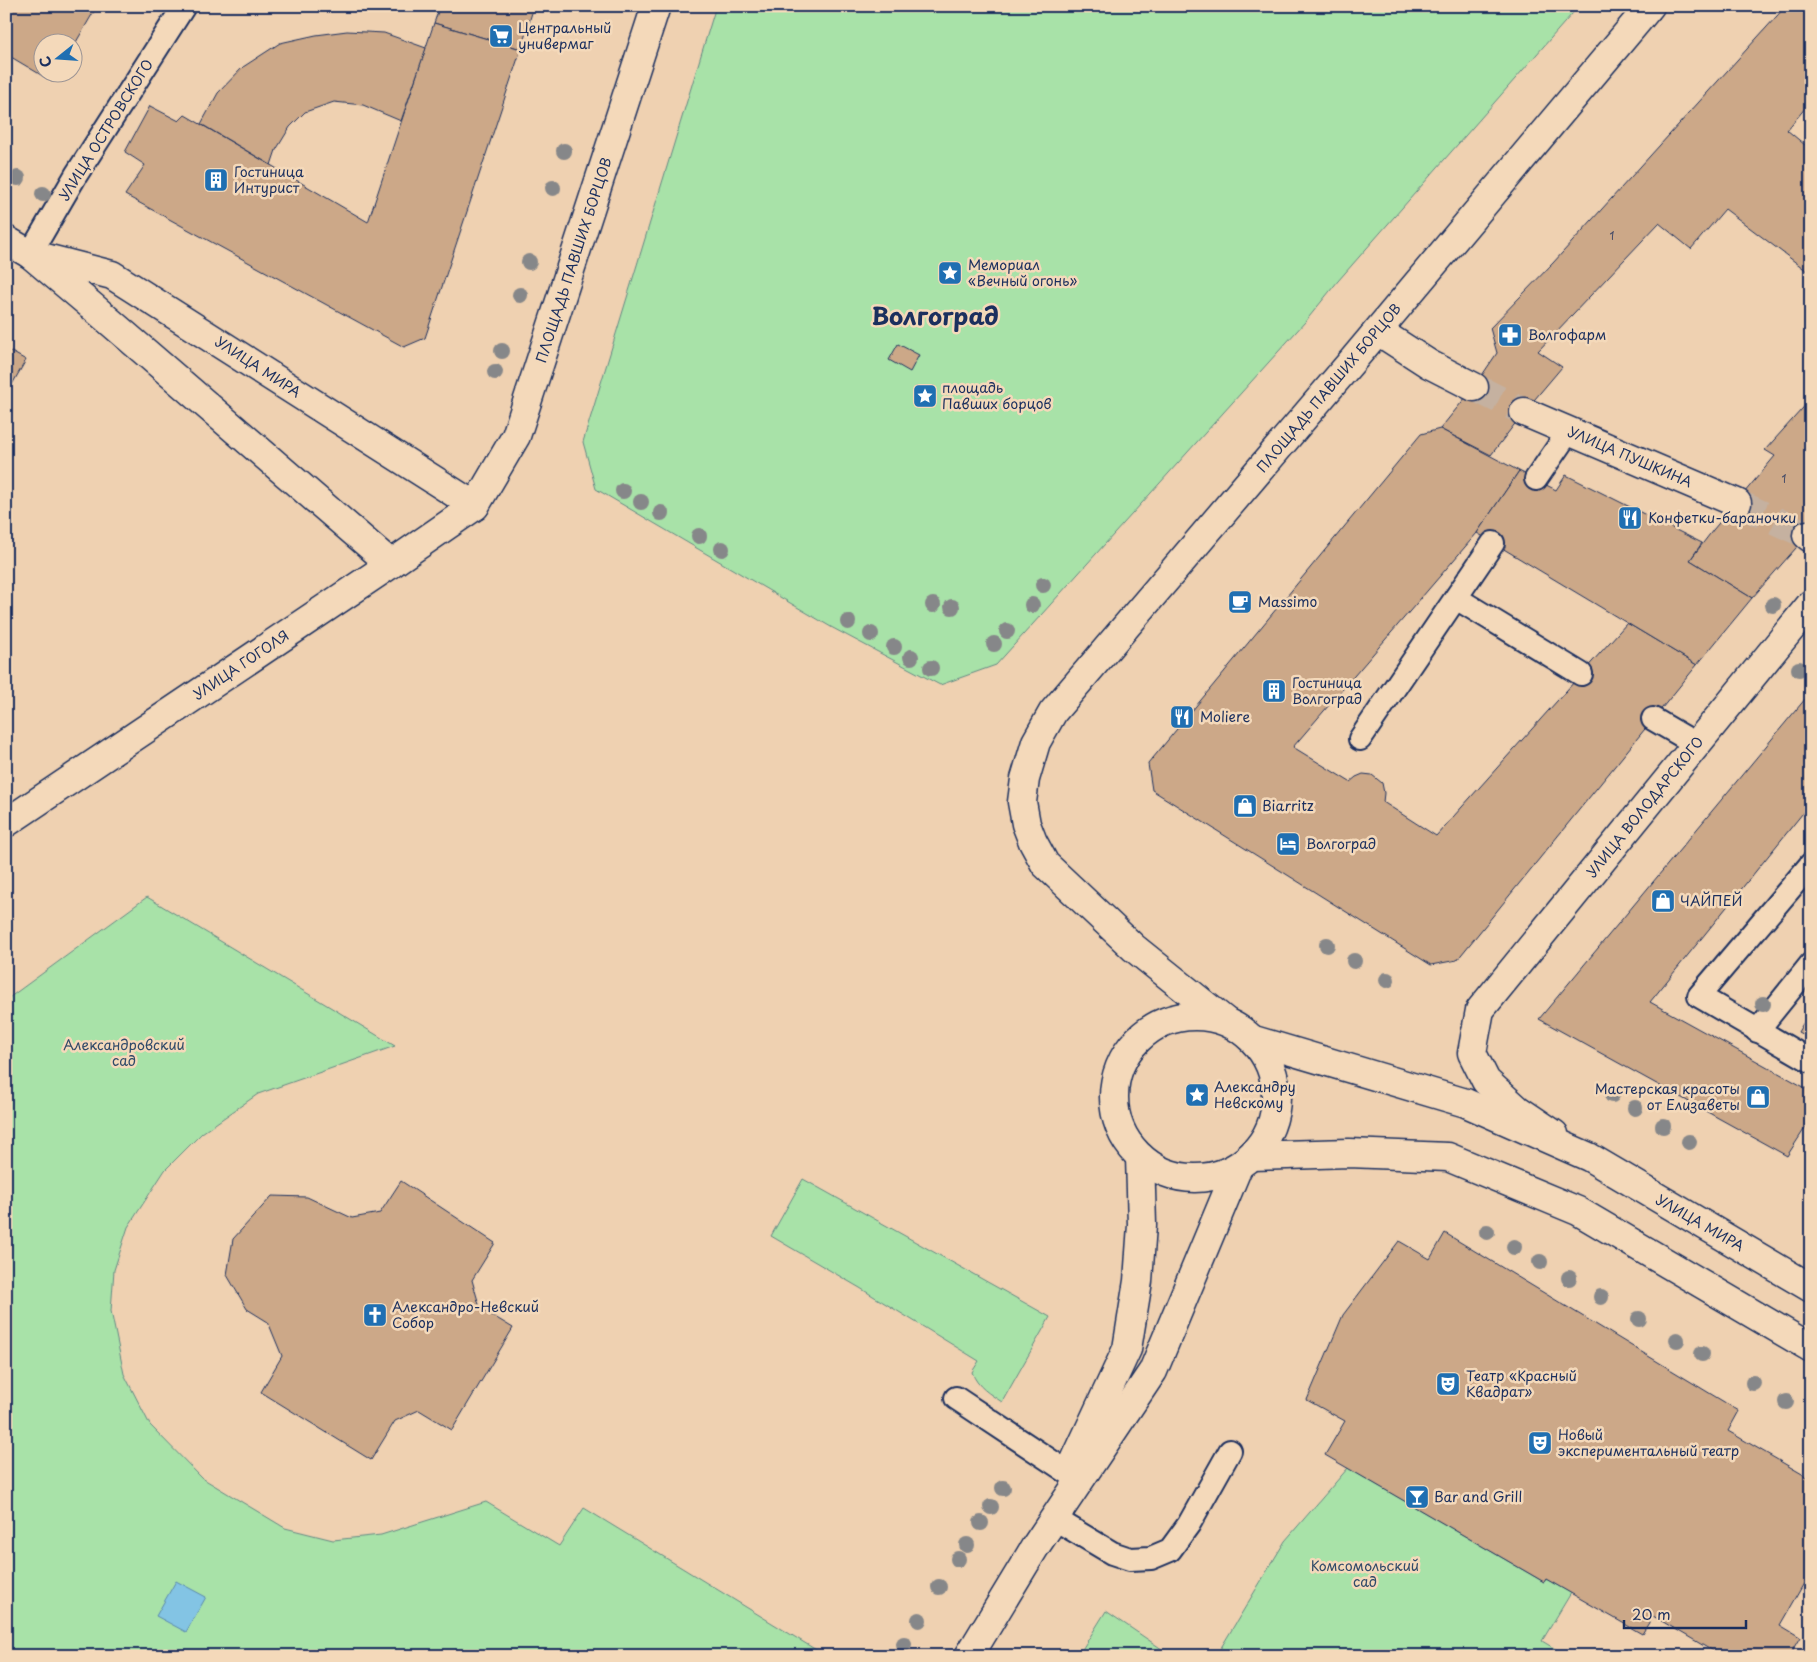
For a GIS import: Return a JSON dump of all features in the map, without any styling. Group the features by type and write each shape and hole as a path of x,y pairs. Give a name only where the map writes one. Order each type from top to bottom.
{"street":[{"name":"ПЛОЩАДЬ ПАВШИХ БОРЦОВ","path":"475,506 516,436 656,6"},
{"name":"ПЛОЩАДЬ ПАВШИХ БОРЦОВ","path":"1225,1021 1134,948 1045,864 1026,824 1022,802 1025,779 1036,742 1053,712 1378,331 1650,6"},
{"name":"УЛИЦА МИРА","path":"6,240 30,254 101,313 391,564"},
{"name":"УЛИЦА МИРА","path":"30,254 112,275 475,506"},
{"path":"1378,331 1429,364 1474,387"},
{"name":"УЛИЦА ПУШКИНА","path":"1524,412 1737,503"},
{"name":"УЛИЦА ГОГОЛЯ","path":"6,823 475,506"},
{"name":"УЛИЦА ВОЛОДАРСКОГО","path":"1588,1157 1517,1109 1486,1081 1472,1053 1480,1010 1811,604"},
{"path":"1182,1016 1208,1016 1241,1028 1254,1040 1267,1057 1275,1077 1277,1098 1274,1119 1265,1139 1245,1161 1219,1176 1198,1179 1178,1177 1158,1169 1140,1157 1120,1129 1115,1112 1114,1095 1116,1078 1122,1062 1131,1047 1143,1034 1157,1024 1182,1016"},
{"path":"1254,1040 1466,1103 1588,1157"},
{"path":"1245,1161 1349,1153 1448,1158 1578,1211 1811,1348"},
{"path":"1035,1548 1127,1349 1138,1281 1142,1225 1140,1157"},
{"name":"УЛИЦА МИРА","path":"1588,1157 1811,1288"},
{"path":"969,1656 1054,1518 1154,1372 1245,1161"}],"lane":[{"name":"УЛИЦА ОСТРОВСКОГО","path":"30,254 76,175 184,6"},
{"path":"1536,479 1568,431"},
{"path":"1360,739 1494,542"},
{"path":"1456,598 1581,674"},
{"path":"1653,718 1696,744"},
{"path":"1811,864 1699,996 1811,1061"},
{"path":"1757,1031 1811,964"},
{"path":"956,1398 1069,1473"},
{"path":"1054,1518 1112,1553 1130,1559 1151,1558 1170,1550 1189,1524 1230,1451"}],"green space":[{"name":"площадь Павших борцов","path":"716,6 1579,6 1338,281 1305,322 996,665 940,685 831,627 596,489 583,442"},
{"name":"Александровский сад","path":"147,897 395,1046 258,1094 202,1133 165,1170 128,1227 114,1270 111,1311 124,1374 150,1425 202,1478 285,1528 333,1540 381,1535 486,1502 559,1546 584,1508 826,1656 6,1656 6,1000"},
{"path":"803,1179 1050,1317 1002,1402 984,1390 974,1377 972,1372 979,1361 771,1236"},
{"name":"Комсомольский сад","path":"1348,1468 1544,1582 1546,1579 1571,1593 1542,1641 1567,1656 1216,1656 1285,1541"},
{"path":"1106,1611 1172,1656 1078,1656"}],"water":[{"path":"176,1581 206,1597 186,1632 156,1616"}],"building":[{"path":"6,6 97,6 82,32 32,32 32,69 6,54"},
{"name":"Центральный универмаг","path":"440,6 534,6 521,49 434,23"},
{"path":"1786,6 1811,6 1811,64 1806,69 1811,73 1811,101 1787,130 1811,150 1811,274 1725,209 1691,249 1659,223 1538,351 1562,367 1491,455 1440,429 1474,387 1497,353 1490,328 1553,263"},
{"name":"Гостиница Интурист","path":"434,23 521,49 425,338 404,347 125,195 145,165 125,152 150,106 179,121 185,115 368,222"},
{"path":"347,31 384,33 426,48 401,121 363,105 334,102 305,112 290,127 276,150 271,165 201,124 218,93 243,67 280,43 316,35"},
{"path":"898,344 919,355 910,372 889,360"},
{"path":"6,349 26,360 6,395"},
{"path":"1811,399 1811,531 1752,598 1690,560 1775,456 1765,450"},
{"name":"Гостиница Волгоград","path":"1440,429 1519,471 1477,533 1293,747 1350,782 1363,774 1372,775 1382,783 1383,802 1436,836 1627,623 1697,665 1457,960 1431,965 1152,790 1148,764 1421,434"},
{"path":"1519,471 1556,490 1566,475 1702,543 1690,560 1752,598 1697,665 1477,533"},
{"path":"1811,692 1811,803 1650,1002 1811,1091 1811,1119 1787,1156 1539,1019"},
{"path":"1811,1010 1811,1039 1798,1032"},
{"name":"Александро-Невский Собор","path":"401,1181 495,1243 472,1280 480,1308 513,1328 452,1430 419,1410 395,1421 371,1460 261,1392 282,1356 268,1322 247,1309 227,1275 233,1239 272,1196 307,1197 352,1218 380,1213"},
{"name":"Новый экспериментальный театр","path":"1445,1233 1739,1411 1728,1431 1809,1478 1811,1475 1811,1571 1780,1625 1800,1637 1789,1656 1714,1656 1716,1653 1653,1616 1642,1634 1546,1579 1544,1582 1325,1455 1345,1421 1307,1400 1343,1315 1399,1241 1430,1259"}],"tunnel":[{"path":"1474,387 1524,412"},
{"path":"1737,503 1807,535"}],"place":[{"name":"Центральный универмаг","path":"501,36"},
{"name":"Гостиница Интурист","path":"216,180"},
{"name":"Мемориал «Вечный огонь»","path":"950,273"},
{"name":"Волгофарм","path":"1510,335"},
{"name":"площадь Павших борцов","path":"925,396"},
{"name":"Конфетки-бараночки","path":"1630,518"},
{"name":"Massimo","path":"1240,602"},
{"name":"Гостиница Волгоград","path":"1274,691"},
{"name":"Moliere","path":"1182,717"},
{"name":"Biarritz","path":"1245,806"},
{"name":"Волгоград","path":"1288,844"},
{"name":"ЧАЙПЕЙ","path":"1663,901"},
{"name":"Александру Невскому","path":"1197,1095"},
{"name":"Мастерская красоты от Елизаветы","path":"1758,1097"},
{"name":"Александро-Невский Собор","path":"375,1315"},
{"name":"Театр «Красный Квадрат»","path":"1448,1384"},
{"name":"Новый экспериментальный театр","path":"1540,1443"},
{"name":"Bar and Grill","path":"1417,1497"}],"district":[{"name":"Волгоград","path":"935,317"}]}
